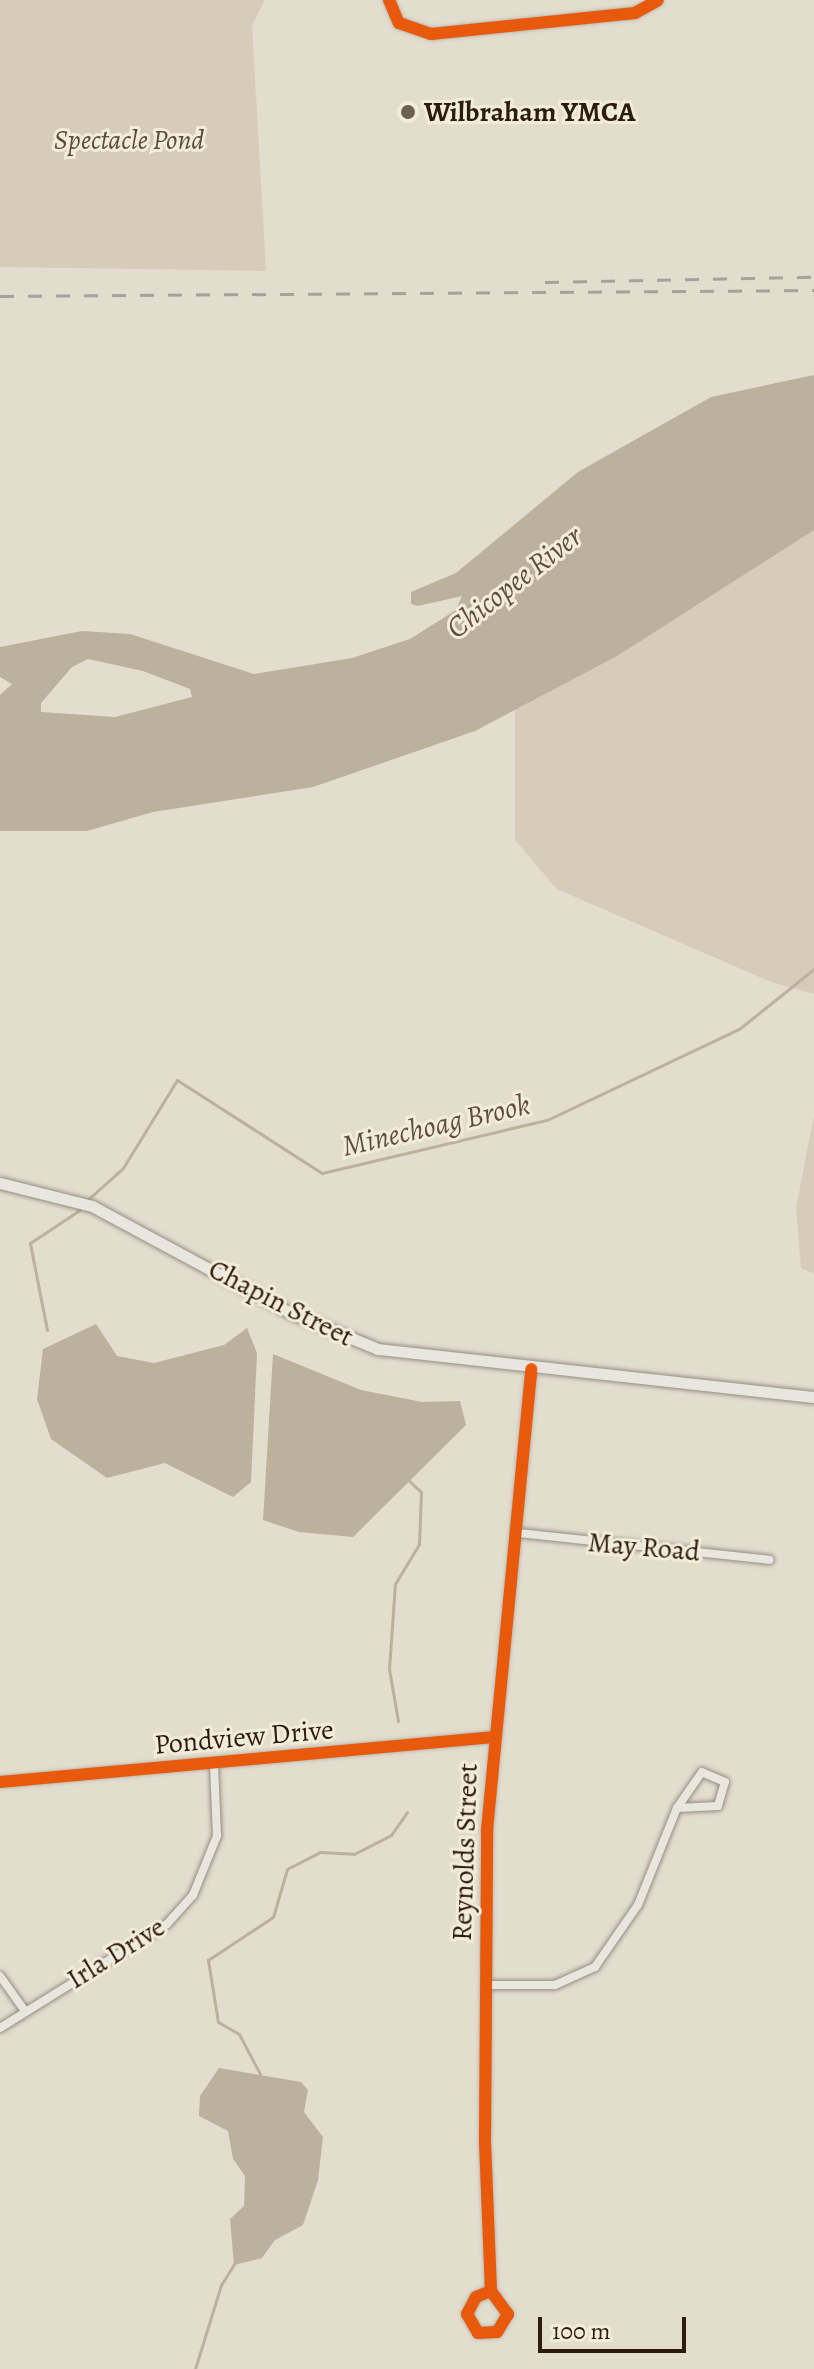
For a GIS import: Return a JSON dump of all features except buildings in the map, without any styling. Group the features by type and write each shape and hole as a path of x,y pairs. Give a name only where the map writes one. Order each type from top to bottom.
{"main road":[{"name":"Chapin Street","path":"0,1183 92,1206 357,1343 436,1360 814,1397"}],"street":[{"path":"389,0 399,23 431,34 635,13 658,0"},
{"name":"Reynolds Street","path":"491,2291 476,2297 467,2314 478,2333 497,2332 508,2314 491,2291 486,1985 493,1737 518,1533 531,1369"},
{"name":"May Road","path":"518,1533 770,1560"},
{"name":"Pondview Drive","path":"0,1782 493,1737"},
{"name":"Irla Drive","path":"0,2028 167,1924 193,1895 217,1836 214,1764"},
{"path":"486,1985 555,1985 595,1967 638,1905 677,1808 702,1772 725,1782 718,1806 677,1808"},
{"path":"0,1976 25,2011"}],"green space":[{"name":"Spectacle Pond","path":"0,0 265,0 252,25 266,271 0,267"},
{"path":"814,508 814,994 771,982 557,889 515,840 515,703"},
{"path":"814,1116 814,1274 801,1268 796,1208"}],"water":[{"name":"Chicopee River","path":"814,375 814,530 617,656 475,731 313,787 153,812 87,831 0,831 0,695 12,684 0,677 0,647 82,631 130,634 254,674 352,658 410,639 456,610 462,596 418,606 411,604 411,592 456,573 578,472 711,397","holes":["88,659 143,671 190,689 192,697 115,717 41,712 41,703 72,667"]},
{"path":"96,1324 117,1356 154,1363 224,1345 247,1328 257,1353 251,1482 233,1497 165,1463 107,1478 51,1439 37,1399 43,1349"},
{"path":"273,1354 361,1390 422,1402 460,1401 466,1425 353,1537 299,1532 263,1520"},
{"path":"219,2068 301,2082 308,2090 304,2112 323,2137 318,2180 303,2225 275,2240 262,2258 234,2265 230,2219 244,2206 245,2176 233,2159 228,2131 199,2116 200,2096"}],"waterway":[{"name":"Minechoag Brook","path":"85,1202 123,1168 177,1080 322,1173 547,1120 739,1029 814,969"},
{"name":"Minechoag Brook","path":"47,1330 30,1243 81,1209"},
{"name":"Minechoag Brook","path":"398,1721 389,1669 395,1584 419,1544 421,1492 409,1481"},
{"name":"Minechoag Brook","path":"260,2074 239,2034 218,2022 208,1960 273,1917 287,1869 320,1852 354,1854 391,1835 407,1812"},
{"name":"Minechoag Brook","path":"195,2369 221,2285 236,2261"}],"railway":[{"path":"545,282 814,277"},
{"path":"0,296 814,290"}],"cycle path":[{"path":"389,0 399,23 431,34 635,13 658,0"},
{"path":"491,2291 508,2314 497,2332 478,2333 467,2314 476,2297 491,2291 485,2142 487,1830 531,1369"},
{"path":"0,1782 493,1737"}],"place":[{"name":"Wilbraham YMCA","path":"408,112"}]}
